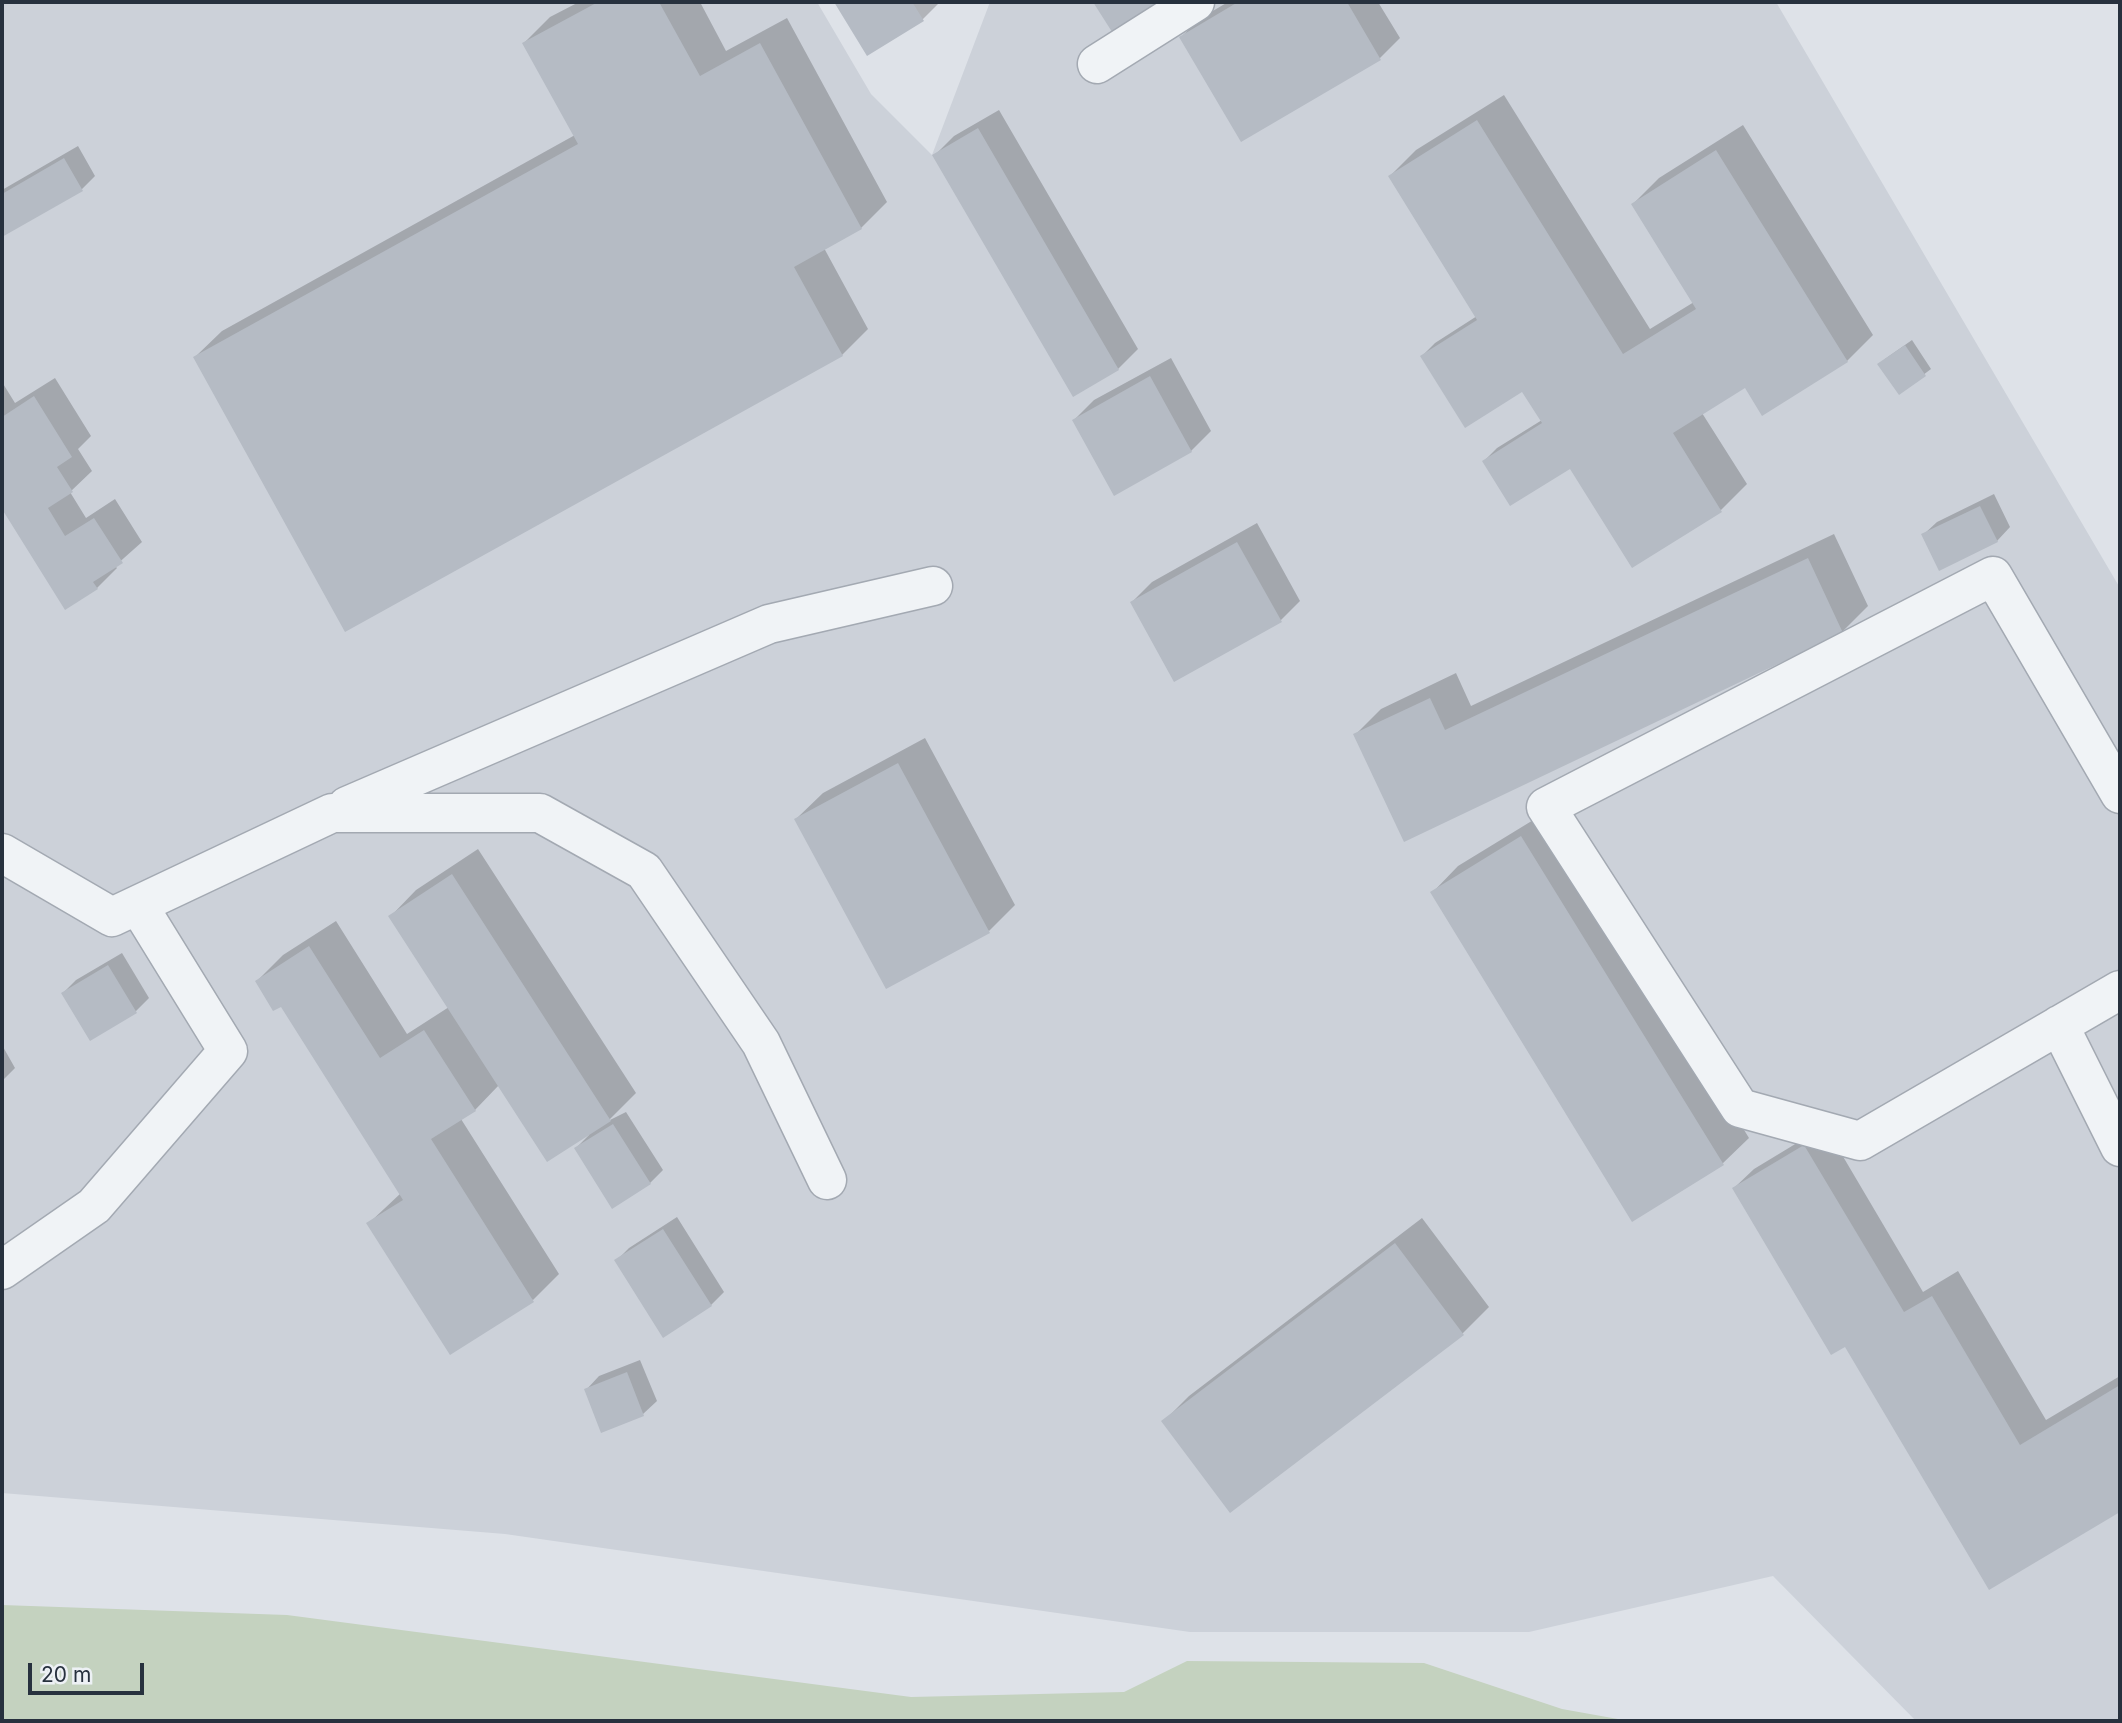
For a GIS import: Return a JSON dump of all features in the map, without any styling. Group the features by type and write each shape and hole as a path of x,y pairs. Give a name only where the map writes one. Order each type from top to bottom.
{"lane":[{"path":"1097,64 1195,2"},
{"path":"2120,794 1993,576 1546,807 1740,1108 1860,1141 2120,990"},
{"path":"2,853 112,918 332,813 769,624 933,586"},
{"path":"332,813 540,813 644,871 761,1043 827,1180"},
{"path":"2,1270 94,1206 228,1051 138,905"},
{"path":"2059,1025 2120,1147"}],"shaded area":[{"path":"2,2 817,2 871,94 932,155 990,2 1776,2 2120,588 2120,1721 1916,1721 1773,1576 1529,1632 1190,1632 505,1534 2,1493"}],"green space":[{"path":"2,1605 287,1615 911,1697 1124,1692 1187,1661 1424,1663 1562,1709 1629,1721 2,1721"}],"building":[{"path":"598,2 659,2 700,76 760,43 862,229 794,267 843,356 345,632 193,357 578,144 522,43"},
{"path":"834,2 912,2 924,21 867,56"},
{"path":"1093,2 1166,2 1114,35"},
{"path":"1238,2 1347,2 1381,60 1241,142 1179,37"},
{"path":"1477,120 1623,354 1696,309 1631,204 1716,150 1848,362 1762,416 1745,388 1673,433 1722,512 1632,568 1570,469 1510,506 1482,461 1542,423 1522,392 1465,428 1420,356 1477,320 1388,176"},
{"path":"978,128 1119,370 1073,397 932,155"},
{"path":"64,158 83,191 2,237 2,194"},
{"path":"1905,345 1926,376 1899,395 1877,364"},
{"path":"1150,376 1192,452 1114,496 1072,420"},
{"path":"34,396 72,457 57,467 73,492 48,508 65,536 94,518 123,563 93,582 98,589 65,610 2,509 2,417"},
{"path":"1980,506 1998,542 1939,571 1921,534"},
{"path":"1237,542 1282,622 1174,682 1130,602"},
{"path":"1808,558 1843,633 1404,842 1353,734 1430,698 1445,730"},
{"path":"898,763 990,933 886,989 794,819"},
{"path":"1521,836 1724,1165 1632,1222 1430,892"},
{"path":"452,874 611,1121 547,1162 388,916"},
{"path":"309,946 380,1058 424,1030 476,1111 431,1139 534,1302 450,1355 366,1223 403,1200 281,1007 273,1011 255,981"},
{"path":"108,965 137,1013 90,1041 61,993"},
{"path":"613,1124 651,1184 612,1209 574,1148"},
{"path":"1804,1145 1904,1312 1932,1296 2020,1445 2120,1385 2120,1512 1989,1590 1845,1347 1831,1355 1732,1188"},
{"path":"663,1229 712,1306 663,1338 614,1260"},
{"path":"1395,1243 1464,1335 1230,1513 1161,1421"},
{"path":"627,1372 644,1416 601,1433 584,1389"}]}
